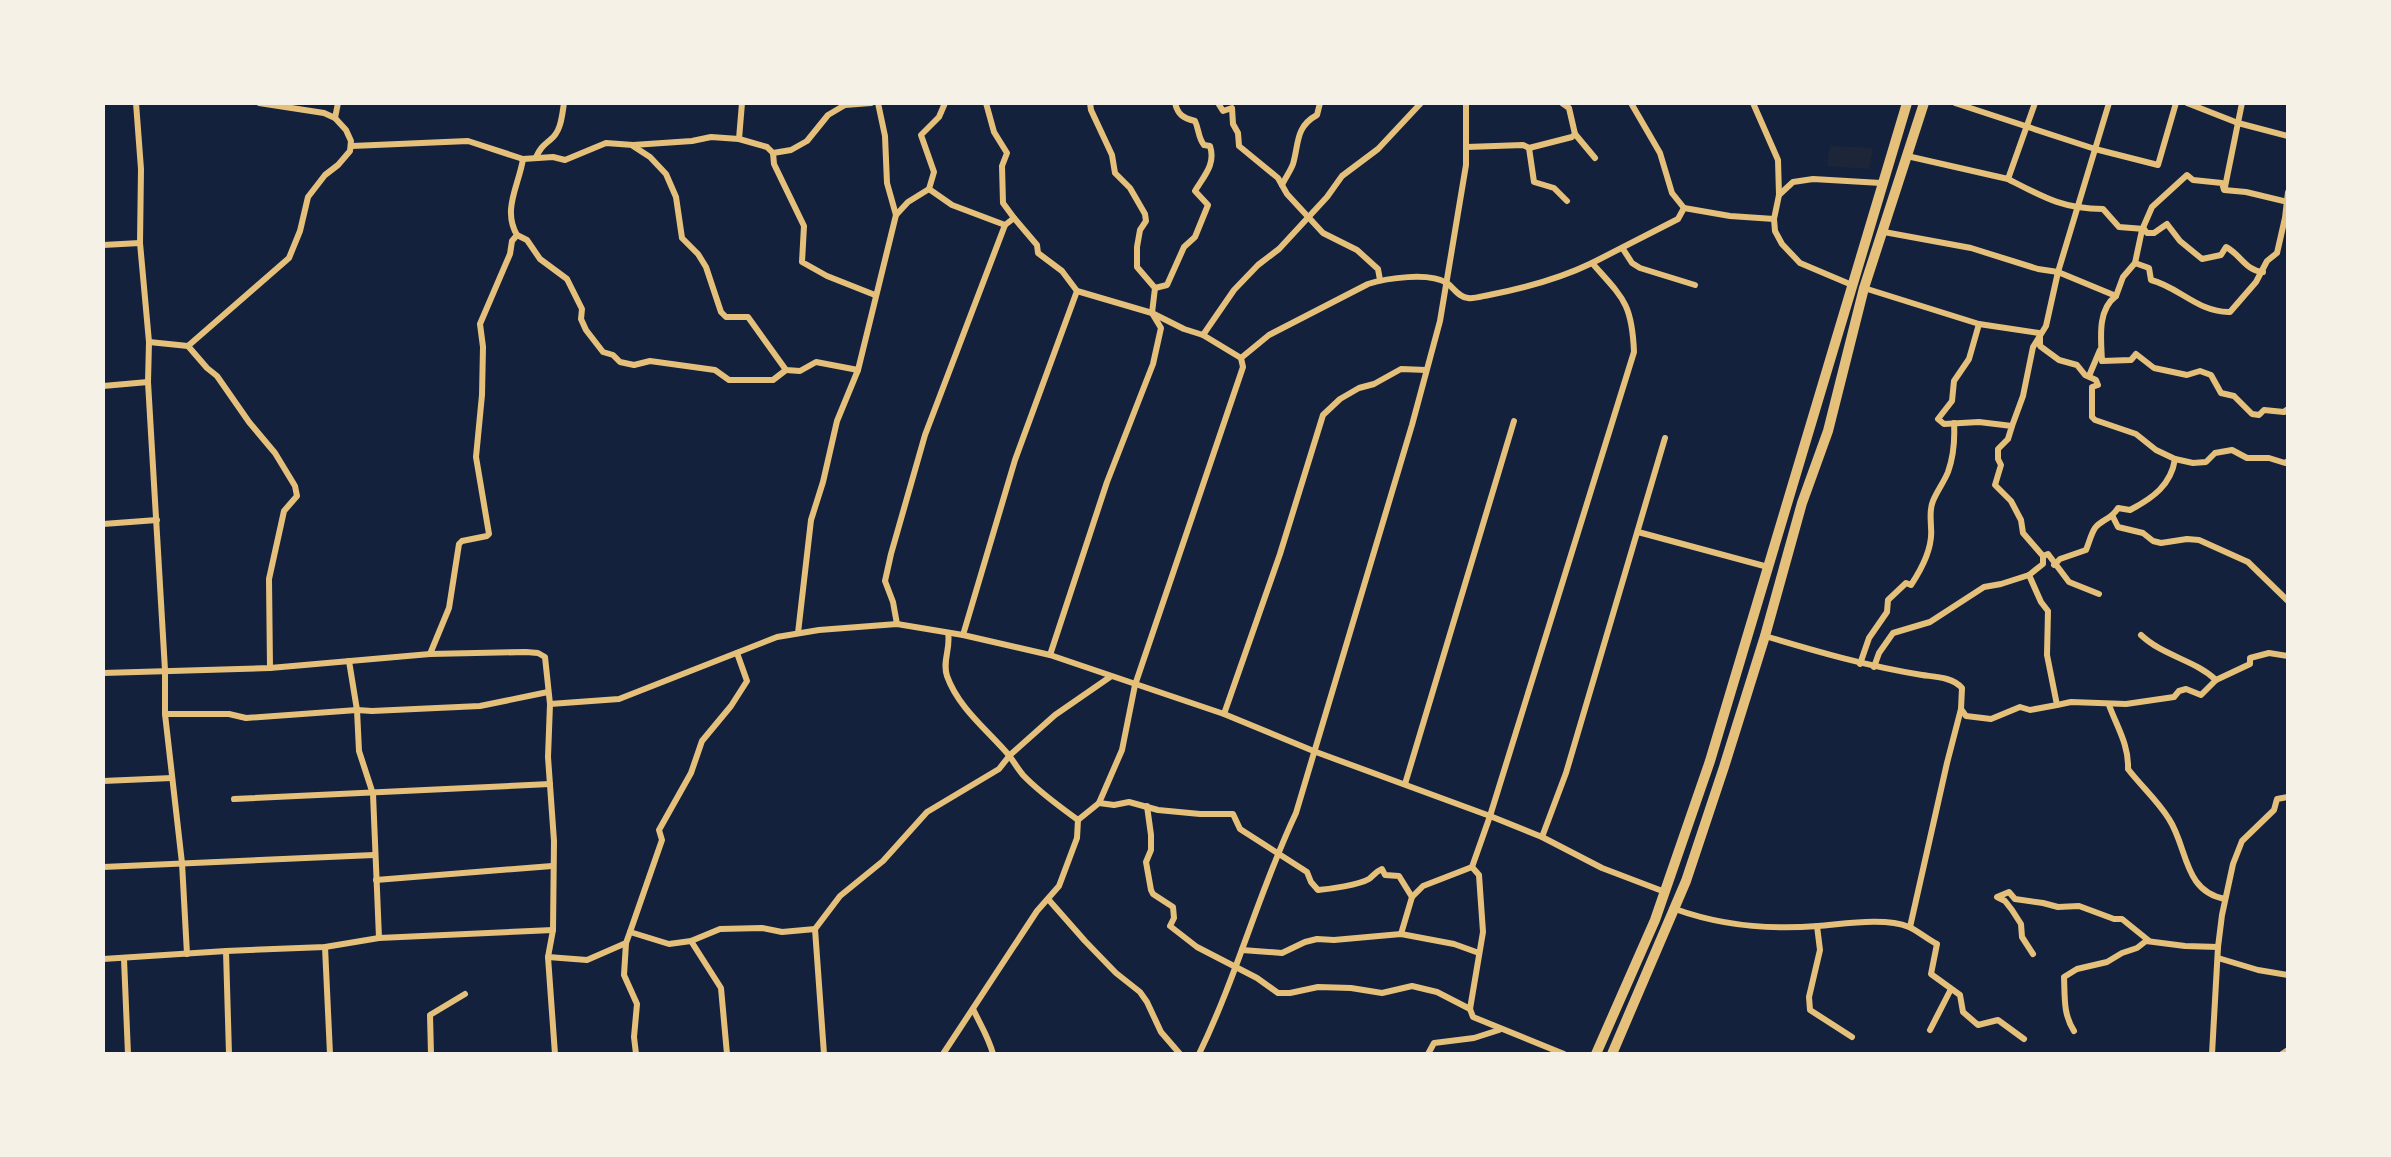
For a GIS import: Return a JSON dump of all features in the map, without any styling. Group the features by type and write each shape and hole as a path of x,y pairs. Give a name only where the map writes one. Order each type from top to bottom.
{"highway":[{"path":"1612,1054 1675,909 1724,767 1765,636 1802,503 1828,431 1864,288 1924,103"},
{"path":"1596,1054 1665,892 1710,761 1904,105"}],"street":[{"path":"136,103 141,169 140,243 149,342 148,382 165,670 165,714 182,863 187,954"},
{"path":"188,346 289,258 300,231 308,197 325,175 351,152 352,146 346,130 335,118 324,113 259,103"},
{"path":"335,118 338,103"},
{"path":"536,157 541,144 553,138 559,126 564,103"},
{"path":"739,139 742,103"},
{"path":"773,153 791,150 807,141 828,115 846,104 871,103"},
{"path":"878,103 885,136 887,183 896,215"},
{"path":"798,633 811,520 837,421 858,370 896,215 908,202 929,190 934,172 920,135 939,117 945,103"},
{"path":"943,1054 1037,911 1059,886 1077,838 1078,820 1099,803 1122,750 1135,685 1243,367 1241,358 1203,335 1152,313 1077,291 1062,271 1038,253 1032,238 1003,203 1002,166 1007,153 994,131 986,103"},
{"path":"1050,655 1107,482 1153,364 1161,328 1152,313 1155,288 1137,267 1137,247 1140,230 1146,220 1145,214 1130,188 1115,173 1112,155 1090,103"},
{"path":"1155,288 1167,285 1184,247 1195,237 1208,205 1195,191 1208,173 1213,155 1210,146 1204,145 1200,140 1195,121 1184,118 1177,112 1175,103"},
{"path":"1219,103 1223,111 1232,107 1239,146 1278,178 1287,194 1323,233 1357,250 1378,269 1380,280"},
{"path":"1282,185 1293,163 1296,140 1308,121 1317,116 1320,103"},
{"path":"1203,335 1234,290 1258,265 1279,250 1342,176 1378,149 1421,103"},
{"path":"1199,1054 1296,813 1412,425 1440,321 1466,165 1466,103"},
{"path":"1562,103 1569,108 1575,134 1595,158"},
{"path":"1631,103 1660,153 1672,193 1684,208 1730,216 1774,219"},
{"path":"1753,103 1778,160 1779,195 1774,219 1775,231 1782,244 1800,263 1852,285"},
{"path":"1955,103 2095,149 2158,165 2176,103"},
{"path":"2008,179 2035,103"},
{"path":"1874,667 1887,639 1894,633 1930,622 1984,587 2029,575 2043,564 2043,556 2022,533 2021,520 2011,501 1995,485 2001,465 1998,449 2008,439 2023,396 2039,333 2046,326 2058,272 2109,103"},
{"path":"2188,103 2238,123 2288,136"},
{"path":"2224,190 2242,103"},
{"path":"1467,147 1522,145 1529,148 1575,134"},
{"path":"352,146 468,141 523,159 553,157 565,160 606,143 633,145 711,137 739,139 767,147 773,153 774,164 804,226 802,262 875,295"},
{"path":"633,145 650,156 666,174 676,197 682,238 698,254 706,267 721,312 726,317 748,317 786,370"},
{"path":"1529,148 1534,183 1554,188 1567,201"},
{"path":"1907,156 2008,179 2050,200 2079,209 2103,209 2119,227 2144,229 2147,233 2154,233 2167,225 2180,241 2202,259 2221,255 2226,247 2234,251 2255,272 2263,272"},
{"path":"523,159 510,205 511,226 517,235 527,240 540,259 567,279 582,309 586,330 603,352 613,355 620,362 634,365 650,361 673,366 707,368 729,380 773,380 786,370 800,371 816,362 858,370"},
{"path":"2224,190 2222,183 2193,180 2187,175 2152,207 2142,230 2135,263 2123,277 2116,296 2107,303 2101,332 2102,361 2131,360 2136,354 2154,368 2187,375 2200,371 2211,375 2221,393 2234,396 2252,414 2259,415 2264,410 2284,412 2288,409"},
{"path":"1779,195 1793,182 1813,179 1881,183"},
{"path":"929,190 952,205 1005,225"},
{"path":"2224,190 2246,192 2287,202"},
{"path":"2135,263 2149,268 2151,280 2163,283 2197,305 2221,313 2230,312 2263,272 2267,261 2277,253 2288,192"},
{"path":"1241,358 1280,329 1368,284 1380,280 1419,277 1446,282 1456,293 1469,299 1540,283 1571,273 1623,249 1678,219 1684,208"},
{"path":"897,624 885,580 925,435 1005,225 1014,218"},
{"path":"1884,232 1971,248 2038,269 2058,272 2116,296"},
{"path":"430,654 449,608 459,544 489,534 476,457 483,347 480,324 510,254 512,241 517,235"},
{"path":"103,245 140,243"},
{"path":"1623,249 1632,263 1640,268 1695,285"},
{"path":"1401,934 1412,897 1423,886 1472,867 1634,352 1630,313 1620,296 1592,263"},
{"path":"1864,288 1979,324 2039,333"},
{"path":"964,635 1015,460 1077,291"},
{"path":"1979,324 1969,359 1954,381 1952,401 1938,419 1944,424 1979,422 2011,426"},
{"path":"2039,333 2040,346 2059,360 2077,365 2098,385 2092,387 2092,417 2136,434 2156,450 2175,459 2193,463 2206,462 2215,453 2232,450 2247,458 2269,458 2285,463 2288,461"},
{"path":"149,342 188,346 207,369 217,376 275,453 295,486 297,496 285,511 269,579 270,668"},
{"path":"2089,376 2101,348"},
{"path":"1224,714 1280,554 1323,415 1340,399 1401,369 1426,370"},
{"path":"103,386 148,382"},
{"path":"1405,784 1514,421"},
{"path":"1860,664 1869,638 1887,612 1888,600 1906,583 1911,585 1923,564 1931,537 1929,521 1933,500 1947,474 1955,447 1954,423"},
{"path":"1542,837 1566,773 1665,438"},
{"path":"2054,565 2060,559 2086,550 2095,529 2102,521 2113,517 2118,508 2130,510 2163,489 2173,470 2175,459"},
{"path":"2113,517 2118,527 2143,533 2153,541 2161,543 2199,540 2240,558 2248,562 2288,601"},
{"path":"103,524 157,520"},
{"path":"1638,532 1768,567"},
{"path":"2043,556 2048,554 2069,582 2099,594"},
{"path":"2029,575 2048,611 2047,656 2057,705"},
{"path":"550,704 619,699 777,637 798,633 897,624 964,635 1050,655 1224,714 1316,752 1490,816 1542,837 1602,869 1665,892"},
{"path":"948,633 950,640 945,662 947,676 968,711 1010,755 1022,774 1055,804 1078,820"},
{"path":"2141,635 2152,646 2205,669 2216,680"},
{"path":"1765,636 1860,664 1944,678 1958,683 1962,688 1961,709 1910,927"},
{"path":"103,673 270,668 430,654 538,653 545,657 550,704 547,726 554,841 553,930 548,957 555,1054"},
{"path":"636,1054 634,1037 637,1004 624,975 626,943 662,840 659,830 687,781 702,741 731,706 747,681 737,653"},
{"path":"1961,709 1966,716 1984,719 2020,707 2030,710 2071,702 2109,705 2174,697 2186,689 2201,695 2216,680 2250,664 2250,658 2269,653 2288,656"},
{"path":"349,662 357,710 359,751 373,794 379,938"},
{"path":"824,1054 815,929 840,896 883,861 927,813 999,769 1010,755 1055,715 1110,677"},
{"path":"165,714 229,714 246,718 357,710 480,706 548,692"},
{"path":"2109,705 2125,746 2127,769 2171,822 2178,835 2183,857 2200,889 2211,897 2225,900"},
{"path":"103,781 172,778"},
{"path":"234,799 550,784"},
{"path":"2213,1054 2218,947 2233,864 2242,841 2274,810 2277,799 2288,797"},
{"path":"1099,803 1114,805 1129,802 1158,810 1233,814 1240,829 1307,872 1318,890 1332,889 1369,878 1382,869 1385,875 1399,876 1412,897"},
{"path":"1147,806 1152,835 1146,873 1153,894 1173,907 1174,918 1170,926 1197,947 1235,966 1278,993 1318,987 1382,993 1412,986 1437,992 1470,1009"},
{"path":"103,867 374,855"},
{"path":"376,880 552,866"},
{"path":"1472,867 1479,875 1483,932 1470,1009 1473,1017 1564,1054"},
{"path":"2033,954 2022,937 2021,924 2005,901 1997,897 2008,892 2015,899 2058,907 2080,906 2114,919 2122,919 2148,940 2174,945 2218,947"},
{"path":"1048,899 1084,941 1140,992 1161,1032 1180,1054"},
{"path":"1675,909 1729,924 1767,928 1864,922 1910,927 1937,944 1931,974 1960,995 1963,1012 1978,1025 1998,1020 2024,1039"},
{"path":"1817,926 1819,950 1808,997 1810,1010 1852,1037"},
{"path":"630,932 669,944 691,942 720,929 762,928 782,932 815,929"},
{"path":"103,960 325,947 379,938 553,930"},
{"path":"1242,950 1282,953 1317,939 1401,934 1454,944 1479,953"},
{"path":"2074,1031 2068,1022 2065,1008 2064,978 2077,969 2107,962 2148,940"},
{"path":"691,942 721,988 727,1054"},
{"path":"548,957 587,960 626,943"},
{"path":"325,947 330,1054"},
{"path":"226,951 229,1054"},
{"path":"2218,958 2258,970 2288,975"},
{"path":"124,959 128,1054"},
{"path":"1930,1030 1951,989"},
{"path":"431,1054 430,1015 465,993"},
{"path":"973,1009 990,1040 993,1054"},
{"path":"1428,1054 1434,1043 1474,1038 1500,1029"},
{"path":"2282,1054 2288,1050"}],"shaded area":[{"path":"1830,146 1873,148 1869,169 1827,166"}]}
